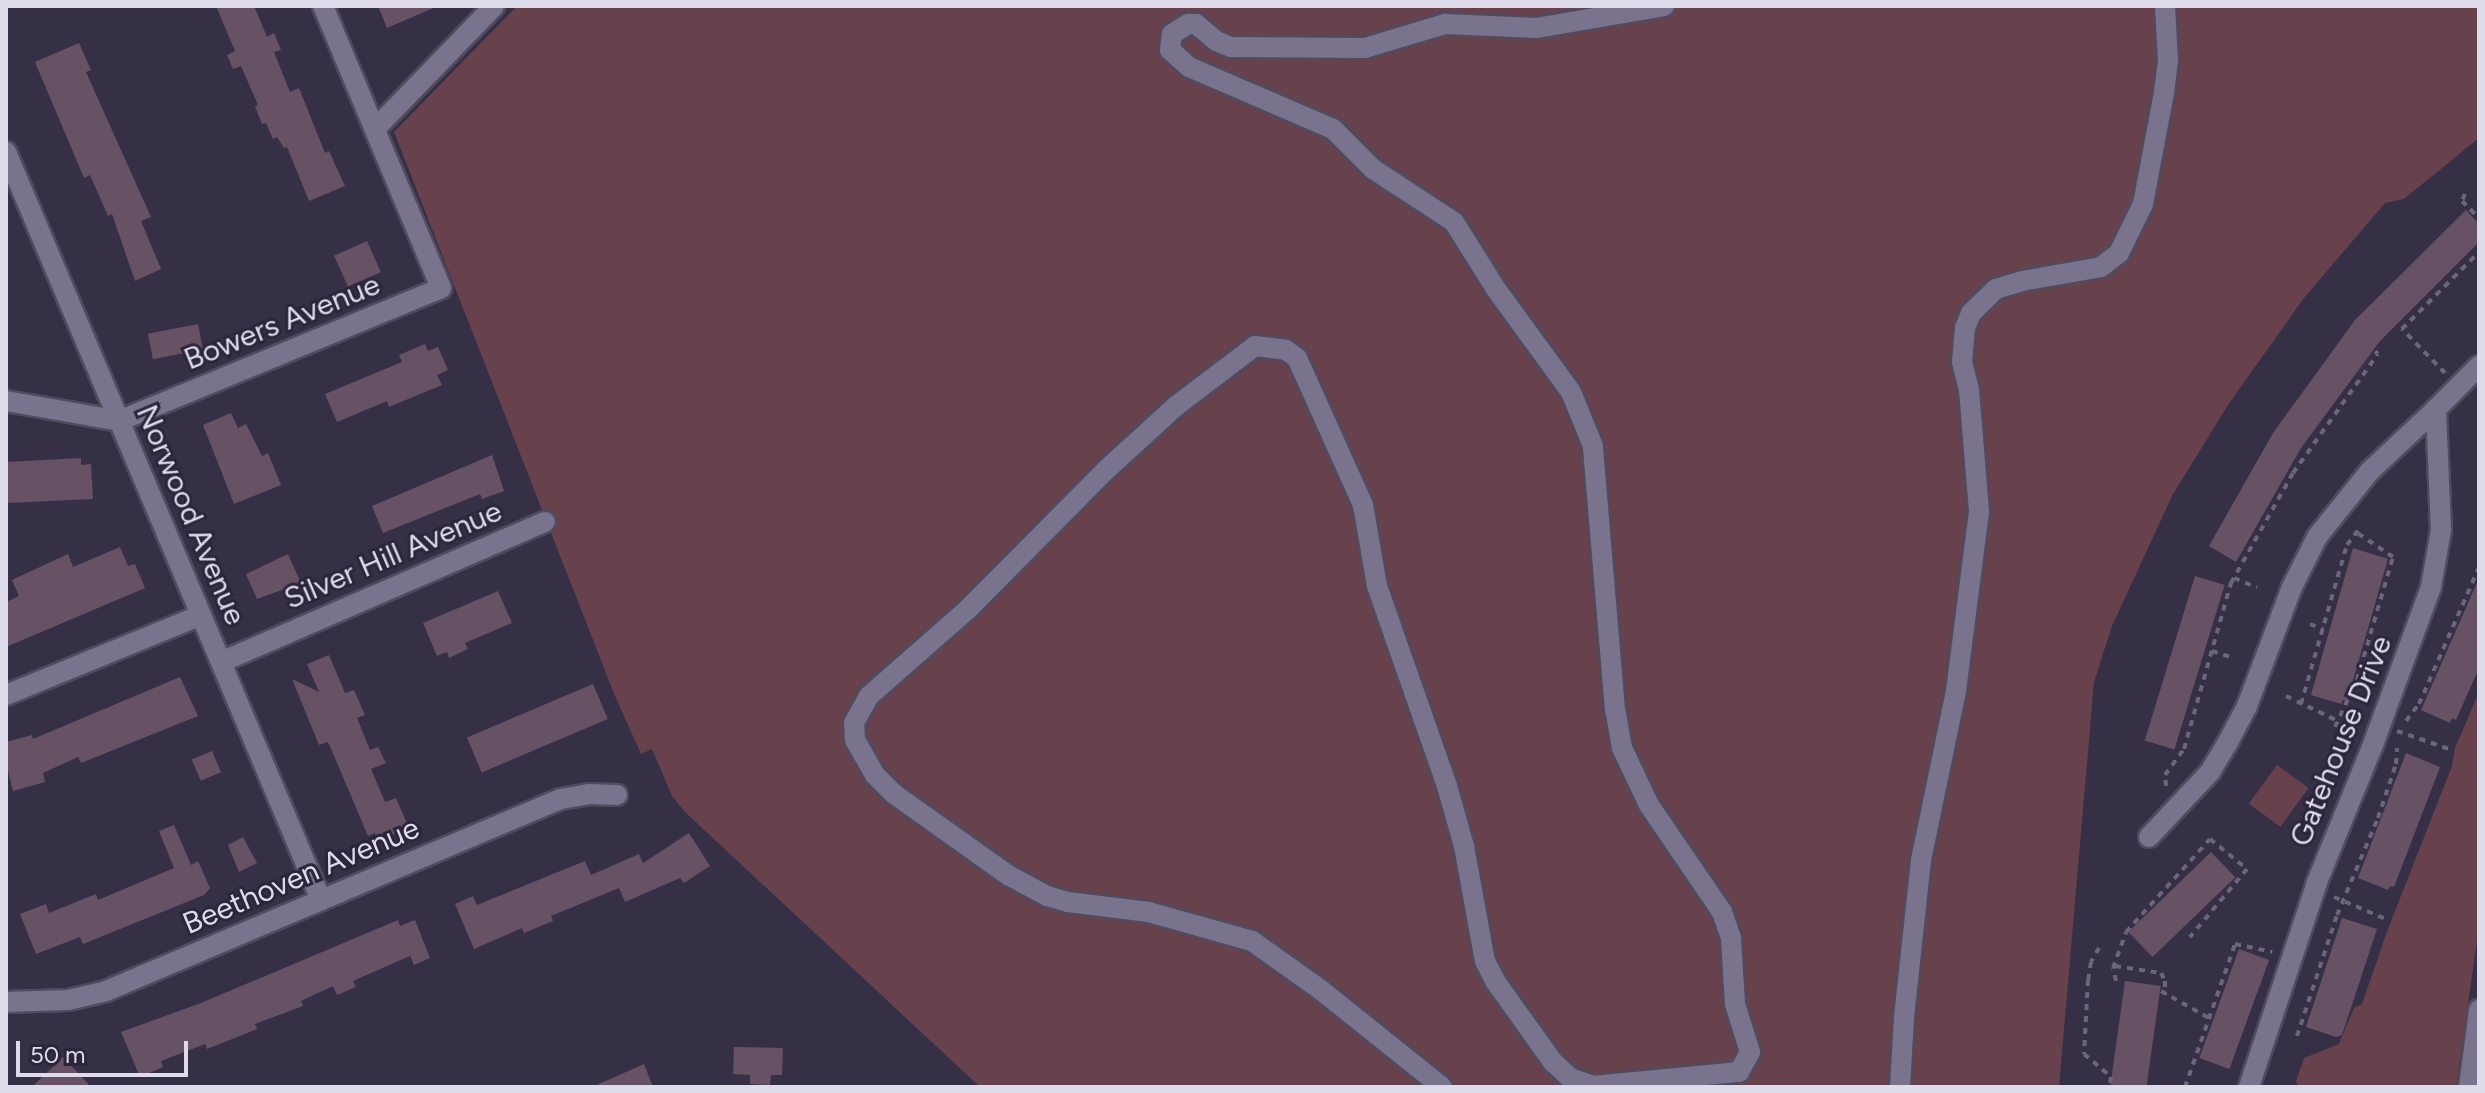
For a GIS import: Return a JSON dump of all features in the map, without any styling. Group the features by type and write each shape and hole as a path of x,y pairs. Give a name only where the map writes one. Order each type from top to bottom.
{"street":[{"path":"323,6 375,129 494,6"},
{"path":"1442,1087 1321,990 1252,941 1160,915 1068,902 1047,896 1008,875 894,794 875,775 855,740 854,723 869,696 969,608 1107,469 1176,406 1255,346 1286,350 1297,358 1363,505 1377,586 1447,786 1464,846 1482,948 1495,981 1544,1052 1570,1078 1593,1086 1616,1086 1739,1072 1750,1052 1735,1004 1731,938 1722,912 1649,805 1622,748 1615,710 1593,446 1571,392 1496,289 1454,222 1373,169 1333,129 1189,67 1170,50 1172,34 1188,24 1196,24 1216,41 1231,47 1365,48 1445,24 1537,28 1664,6"},
{"path":"1900,1087 1904,1017 1921,860 1956,691 1979,511 1969,390 1962,362 1965,328 1977,306 1996,289 2022,281 2101,267 2119,253 2143,204 2164,93 2168,60 2165,6"},
{"name":"Bowers Avenue","path":"119,421 441,288 375,129"},
{"name":"Norwood Avenue","path":"6,152 321,900"},
{"path":"2149,837 2210,772 2227,744 2247,706 2292,587 2317,537 2369,472 2479,366"},
{"path":"6,401 119,421"},
{"name":"Gatehouse Drive","path":"2249,1087 2317,882 2380,727 2431,587 2441,530 2436,409"},
{"name":"Silver Hill Avenue","path":"221,662 545,522"},
{"path":"6,695 201,615"},
{"name":"Beethoven Avenue","path":"6,1002 68,1000 106,991 561,799 588,794 617,795"},
{"path":"2469,1087 2479,1010"}],"path":[{"path":"2465,194 2462,201 2479,218"},
{"path":"2450,377 2401,332 2479,252"},
{"path":"2166,786 2165,775 2184,749 2234,578 2293,473 2378,354 2375,351"},
{"path":"2286,696 2337,724 2357,680 2393,557 2358,530 2347,545 2301,704"},
{"path":"2297,1036 2343,901 2383,804 2396,764 2398,731 2419,704 2479,567"},
{"path":"2234,578 2257,588"},
{"path":"2310,624 2323,629"},
{"path":"2436,626 2451,632"},
{"path":"2212,651 2231,657"},
{"path":"2398,731 2449,749"},
{"path":"2116,981 2114,966 2126,932 2210,839 2247,869 2190,937"},
{"path":"2332,896 2388,920"},
{"path":"2185,1087 2235,944 2273,952 2276,943"},
{"path":"2099,948 2091,962 2088,980 2084,1054 2111,1077 2110,1087"},
{"path":"2114,966 2161,973 2165,981 2163,993 2209,1018"}],"shaded area":[{"path":"517,6 2479,6 2479,138 2404,199 2385,203 2304,298 2230,402 2173,494 2112,626 2094,682 2059,1087 980,1087 685,812 672,796 652,749 641,754 615,696 394,132"},
{"path":"2479,692 2479,927 2456,1087 2299,1087 2296,1081 2304,1058 2339,1044 2354,1008 2362,1004 2452,766 2455,748"},
{"path":"2277,765 2309,788 2280,827 2249,804"}],"building":[{"path":"216,6 254,6 267,37 274,33 281,50 274,52 290,92 299,88 325,153 329,151 345,186 309,201 287,147 284,148 277,137 273,139 266,123 262,124 255,106 258,105 241,66 233,69 227,55 235,51"},
{"path":"378,6 438,6 387,28"},
{"path":"79,43 91,70 86,72 151,217 141,221 161,269 135,281 112,214 108,216 90,175 84,178 35,62"},
{"path":"2466,210 2479,224 2479,242 2380,341 2301,448 2236,562 2209,546 2273,433 2355,320"},
{"path":"367,241 381,272 348,287 334,256"},
{"path":"198,324 203,350 153,359 148,334"},
{"path":"425,344 428,351 438,347 448,370 437,375 442,385 389,407 387,401 337,422 325,394 402,362 399,355"},
{"path":"231,413 238,428 246,424 262,456 268,453 281,485 234,504 203,425"},
{"path":"492,455 504,491 482,499 480,494 383,533 372,506"},
{"path":"81,458 81,465 91,464 93,499 6,503 6,462"},
{"path":"120,547 128,566 135,564 145,588 6,647 6,602 19,596 12,580 68,554 73,567"},
{"path":"2353,548 2388,559 2347,701 2343,700 2341,704 2311,695"},
{"path":"288,554 301,583 257,599 246,574"},
{"path":"2195,576 2225,585 2174,750 2145,740"},
{"path":"2479,578 2479,668 2456,720 2452,718 2450,723 2421,710"},
{"path":"498,591 512,623 465,643 468,649 449,658 447,652 437,656 423,623"},
{"path":"329,655 345,693 354,690 365,715 357,718 370,750 378,747 386,763 371,769 385,802 396,798 409,828 378,841 375,833 368,836 329,744 319,745 292,679 319,692 307,664"},
{"path":"180,677 198,716 81,763 78,757 43,773 45,782 13,791 6,763 6,742 32,735 33,739"},
{"path":"593,684 608,719 482,773 467,738"},
{"path":"212,751 221,772 201,781 192,760"},
{"path":"2406,753 2440,767 2394,887 2390,886 2388,890 2358,878"},
{"path":"174,825 191,865 198,861 210,888 204,895 83,944 80,937 36,954 20,914 46,904 49,913 96,894 98,900 174,868 159,831"},
{"path":"689,833 710,866 684,883 680,878 625,902 619,888 551,916 553,921 524,933 522,928 474,949 455,904 473,896 477,905 585,861 591,875 639,854 643,863"},
{"path":"243,837 257,863 239,872 228,845"},
{"path":"2211,852 2235,877 2153,957 2128,932"},
{"path":"2342,918 2377,929 2342,1035 2336,1037 2306,1027"},
{"path":"398,920 400,926 415,920 430,958 414,965 410,956 353,981 356,987 337,995 333,986 301,1001 303,1006 255,1024 257,1029 207,1049 205,1044 161,1061 163,1067 140,1077 121,1032 201,1003"},
{"path":"2239,949 2269,960 2229,1069 2199,1058"},
{"path":"2125,981 2161,986 2146,1087 2110,1086"},
{"path":"734,1047 783,1048 782,1075 771,1075 770,1085 750,1084 750,1075 733,1074"},
{"path":"63,1057 91,1087 32,1087"},
{"path":"642,1065 653,1087 592,1087"}]}
